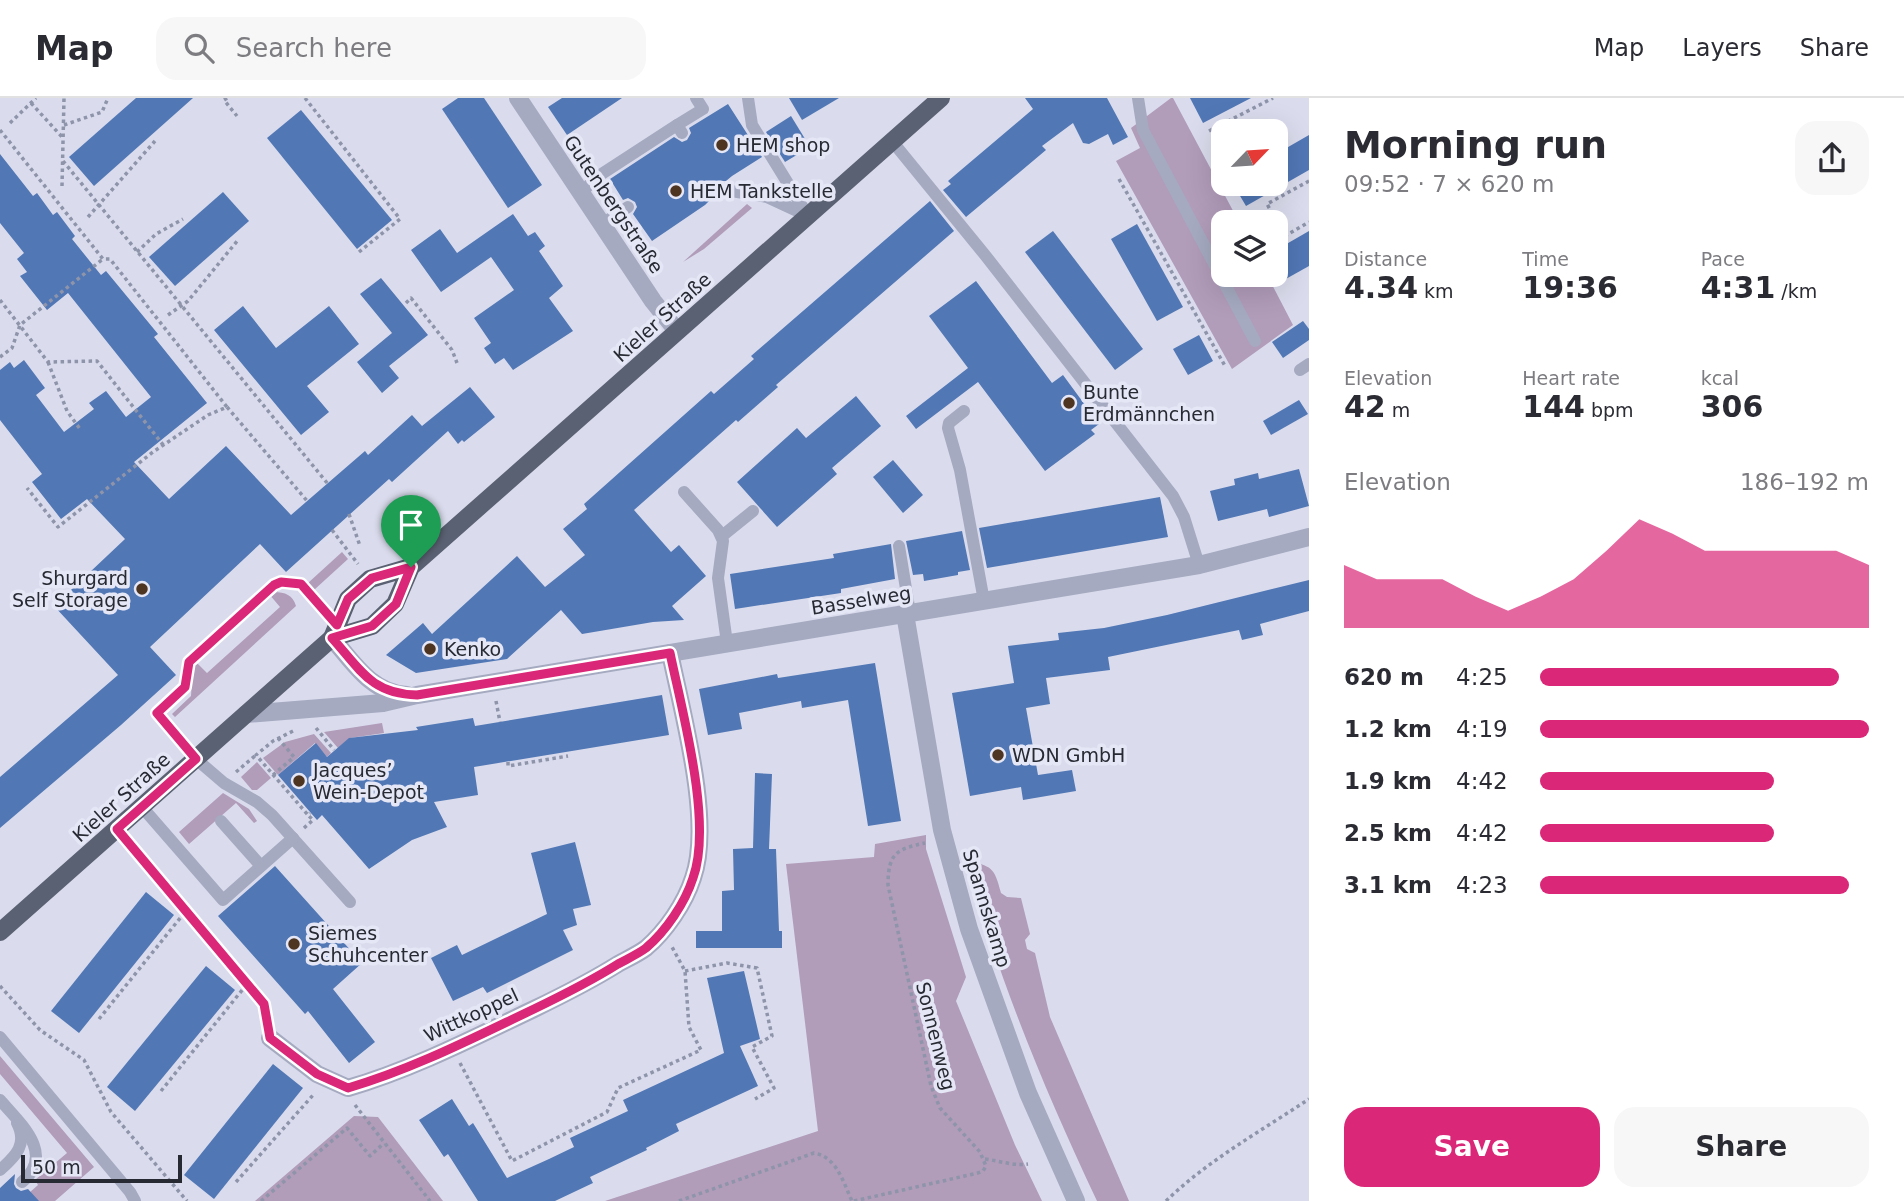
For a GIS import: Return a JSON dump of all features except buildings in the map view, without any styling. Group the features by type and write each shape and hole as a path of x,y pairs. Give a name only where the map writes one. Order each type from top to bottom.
{"main road":[{"name":"Kieler Straße","path":"0,932 246,714 334,631 348,599 370,579 411,567 941,98"},
{"name":"Kieler Straße","path":"334,631 372,626 396,604 411,567"}],"street":[{"name":"Gutenbergstraße","path":"518,98 653,301 677,331"},
{"name":"Basselweg","path":"246,714 383,703 417,695 1199,565 1309,537"},
{"name":"Spannskamp","path":"908,613 944,839 969,929 1028,1093 1076,1201"},
{"name":"Basselweg","path":"334,631 378,686 394,693 417,695"},
{"name":"Wittkoppel","path":"348,1088 385,1077 452,1048 586,983 646,947 680,906 694,877 700,819 670,653"},
{"path":"270,1038 324,1077 348,1088"}],"lane":[{"path":"581,193 597,177 679,129 703,109 696,98"},
{"path":"748,98 752,125 808,216"},
{"path":"1138,98 1143,130 1255,341"},
{"path":"892,141 985,255 1173,496 1184,517 1199,565"},
{"path":"719,189 767,197 808,216"},
{"path":"602,224 628,207"},
{"path":"964,411 949,423 948,428 960,470 984,601"},
{"path":"684,492 722,536 724,548 719,566 718,591 727,643"},
{"path":"722,536 753,510"},
{"path":"899,546 908,613"},
{"path":"334,631 301,584 278,583 189,662 185,687 157,713 196,759 224,783 265,808 350,902"},
{"path":"142,807 223,900 293,838"},
{"path":"221,821 261,866"},
{"path":"0,1037 135,1201"},
{"path":"0,1100 28,1132 35,1146 33,1170 22,1182"},
{"path":"0,1170 17,1156 22,1144 21,1130 14,1116"}],"path":[{"path":"10,123 36,98"},
{"path":"62,186 64,98"},
{"path":"64,125 102,111 108,98"},
{"path":"227,98 224,100 237,116"},
{"path":"305,98 400,219 359,251"},
{"path":"1209,131 1273,98"},
{"path":"31,103 63,138"},
{"path":"0,130 103,258 110,259 227,407 308,502"},
{"path":"88,217 155,141"},
{"path":"63,160 328,484"},
{"path":"1119,179 1225,366"},
{"path":"1309,181 1267,204 1285,236 1309,222"},
{"path":"137,252 156,234 183,219"},
{"path":"168,315 188,301 238,240"},
{"path":"0,357 12,348 20,326 103,258"},
{"path":"406,303 411,298 452,350 457,363"},
{"path":"0,300 48,362 66,411 80,429"},
{"path":"48,362 97,361 164,446"},
{"path":"27,488 58,527 153,452 208,415 227,407"},
{"path":"349,514 360,546"},
{"path":"332,530 370,579"},
{"path":"317,720 312,724 334,750"},
{"path":"224,783 278,738 304,728"},
{"path":"273,775 294,757 278,738"},
{"path":"256,755 308,815 310,813"},
{"path":"508,762 508,766 568,756"},
{"path":"117,829 264,1004 270,1038"},
{"name":"Sonnenweg","path":"944,839 897,851 890,866 888,885 931,1086 940,1108 985,1159"},
{"path":"100,1019 185,912"},
{"path":"452,1048 512,1161 607,1112 618,1088 701,1050 689,1027 685,971 662,930"},
{"path":"685,971 727,963 757,968 772,1036 752,1047 774,1088 754,1099"},
{"path":"161,1091 247,984"},
{"path":"0,986 40,1030 83,1060 111,1112 187,1201"},
{"path":"236,1182 317,1092 324,1077"},
{"path":"348,1088 349,1097 430,1201"},
{"path":"1166,1201 1180,1187 1309,1099"},
{"path":"261,1201 347,1128 370,1156 384,1143"},
{"path":"679,1201 814,1153 830,1159 853,1201 978,1173 986,1166 985,1159 1013,1166 1028,1164"}],"shaded area":[{"path":"1173,98 1211,169 1211,196 1225,196 1233,210 1211,210 1211,287 1273,287 1293,325 1232,369 1116,161 1140,148 1131,128"},
{"path":"747,204 752,208 704,249 683,262"},
{"path":"342,552 348,559 314,590 308,583"},
{"path":"274,592 288,595 296,606 175,717 172,714 191,696 193,664 196,662 207,673 280,607 269,594"},
{"path":"382,723 384,733 350,738 338,748 324,732"},
{"path":"314,734 331,753 327,757 315,743 278,775 263,758 285,742"},
{"path":"257,762 271,778 257,790 252,790 241,777"},
{"path":"223,793 249,809 257,821 254,823 236,803 189,844 179,832"},
{"path":"926,835 926,849 966,977 956,1001 1015,1145 1042,1201 605,1201 818,1131 786,864 874,857 875,844"},
{"path":"966,860 991,869 1001,893 1007,897 1021,898 1030,934 1025,940 1027,949 1035,953 1050,1017 1129,1201 1097,1201 1024,1034 993,948"},
{"path":"0,1056 94,1167 55,1201 20,1201 38,1185 35,1180 67,1153 0,1074"},
{"path":"354,1116 378,1117 443,1201 255,1201"}],"place":[{"name":"HEM shop","path":"722,145"},
{"name":"HEM Tankstelle","path":"676,191"},
{"name":"Bunte Erdmännchen","path":"1069,403"},
{"name":"Shurgard Self Storage","path":"142,589"},
{"name":"Kenko","path":"430,649"},
{"name":"WDN GmbH","path":"998,755"},
{"name":"Jacques’ Wein-Depot","path":"299,781"},
{"name":"Siemes Schuhcenter","path":"294,944"}],"route":[{"path":"411,567 396,604 372,626 332,638 361,671 389,692 417,695 670,653 696,789 700,819 699,845 694,877 680,906 646,947 586,983 452,1048 385,1077 348,1088 317,1074 270,1038 264,1004 117,829 196,759 157,713 185,687 189,662 274,585 281,582 301,584 337,625 348,599 372,578 411,567"}]}
